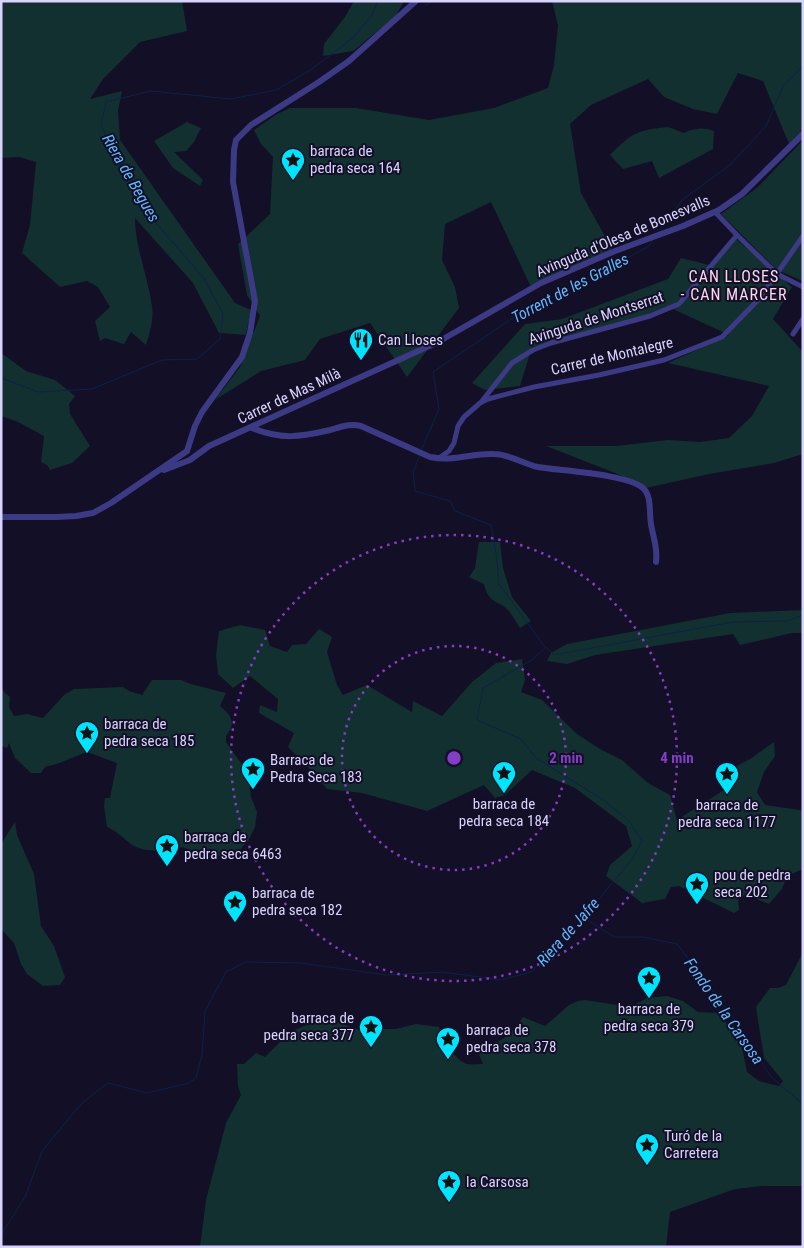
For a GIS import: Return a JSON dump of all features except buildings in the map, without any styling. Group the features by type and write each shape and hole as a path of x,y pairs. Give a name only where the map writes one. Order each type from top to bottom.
{"street":[{"path":"1,517 66,516 92,512 110,504 186,451 199,419 209,401 242,357 250,333 255,301 233,182 236,140 251,125 349,61 416,1"},
{"name":"Avinguda d'Olesa de Bonesvalls","path":"438,342 542,283 615,251 715,212 742,194 803,134"},
{"path":"715,212 777,274 803,287"},
{"name":"Avinguda de Montserrat","path":"480,403 512,364 533,350 551,343 650,316 679,304 737,235"},
{"name":"Carrer de Montalegre","path":"438,458 449,451 462,421 480,403 488,399 534,387 664,360 722,337 760,298 803,236"},
{"path":"793,334 803,319"},
{"name":"Carrer de Mas Milà","path":"153,474 190,460 209,446 438,342"},
{"path":"252,428 268,434 289,437 351,424 366,428 430,457 454,459 481,454 497,454 536,466 597,474 631,482 641,486 646,492 651,527 657,549 656,562"}],"green space":[{"path":"1,1 182,1 187,31 140,42 103,79 90,99 122,91 118,111 120,140 235,303 251,310 246,335 219,333 193,283 135,218 137,240 152,311 151,326 146,345 131,332 124,344 105,338 100,341 95,321 110,307 98,287 87,281 60,287 22,253 30,225 36,162 19,157 1,158"},
{"path":"354,1 404,1 395,17 353,51 323,56 324,44 345,17"},
{"path":"552,1 803,1 803,129 789,144 763,81 738,73 717,114 693,109 664,97 648,79 591,105 570,124 581,193 612,249 531,287 491,202 445,224 442,260 455,287 459,308 407,377 370,323 320,339 305,360 261,371 215,400 240,367 260,316 247,295 238,244 270,214 273,157 261,144 254,130 277,114 290,108 356,108 429,120 494,108 548,88 554,65 558,25"},
{"path":"187,122 201,128 194,142 186,151 174,152 203,180 200,186 173,168 154,141"},
{"path":"668,127 684,133 699,129 714,131 713,149 659,178 652,161 623,169 610,155 630,137 641,131"},
{"path":"803,140 803,281 777,270 721,214 758,187"},
{"path":"736,239 792,287 773,319 803,352 803,454 774,463 709,474 646,488 615,473 546,446 616,446 668,440 700,442 729,438 752,416 769,386 668,363 729,335 673,309 532,347 520,386 485,390 472,383 525,324 562,319 668,279 681,258 713,266"},
{"path":"1,353 26,371 55,380 75,396 69,404 70,414 90,446 72,463 50,470 47,465 41,462 44,436 18,422 1,416"},
{"path":"479,542 500,542 503,568 512,597 531,621 520,628 508,610 491,599 484,584 469,577 475,568"},
{"path":"803,610 803,633 792,633 740,645 733,634 595,655 567,664 547,661 551,653 567,644 730,613"},
{"path":"240,625 265,630 270,646 287,652 292,645 306,644 319,629 332,637 327,652 337,685 343,695 367,685 412,712 413,701 442,716 472,682 496,663 522,659 525,680 521,692 542,700 577,734 622,760 648,783 670,795 677,820 727,788 735,767 774,742 775,756 764,772 757,792 765,805 803,812 803,869 787,876 782,889 769,904 746,895 738,898 739,910 734,913 679,886 671,887 665,899 642,903 606,876 610,865 632,846 626,826 575,788 532,770 505,795 495,798 484,785 427,811 362,793 327,789 288,747 294,733 259,713 260,705 277,712 278,699 250,676 233,688 218,674 216,655 219,631"},
{"path":"152,680 181,680 226,693 220,706 230,716 232,723 226,736 226,742 248,773 251,797 257,812 255,827 248,841 236,854 215,856 183,847 153,850 136,847 107,827 104,806 105,798 110,798 117,763 90,753 84,753 45,767 41,773 31,773 15,758 9,743 7,748 1,746 1,688 10,697 9,707 14,716 27,714 43,718 64,695 74,689 123,687 142,695"},
{"path":"15,822 17,835 34,874 41,926 54,946 65,977 60,985 43,986 27,974 21,964 14,943 1,929 1,844"},
{"path":"803,952 803,1186 762,1186 735,1189 670,1212 666,1247 200,1247 206,1200 226,1123 241,1095 238,1086 237,1064 244,1064 256,1053 265,1057 287,1035 299,1028 312,1023 333,1021 363,1031 396,1029 416,1024 439,1027 446,1043 462,1062 467,1064 483,1064 479,1055 486,1047 506,1036 523,1017 545,1026 569,1005 578,1001 585,1000 630,1007 647,998 667,996 683,1001 698,1012 717,1013 727,1024 742,1047 747,1072 759,1081 779,1086 783,1081 764,1058 756,1007 770,988 786,985"}],"waterway":[{"name":"Riera de Begues","path":"1,378 38,392 92,389 162,360 197,359 220,339 223,314 203,277 150,216 101,126 106,102 151,91 231,99 276,90 309,71 353,38 372,15 378,1"},
{"path":"425,6 431,1"},
{"name":"Torrent de les Gralles","path":"658,233 682,200 731,164 766,126 783,86 803,66"},
{"name":"Torrent de les Gralles","path":"421,451 439,409 433,372 523,311 597,275 649,246 653,240"},
{"name":"Torrent de les Gralles","path":"420,455 413,472 415,491 450,501 455,511 491,525 499,584 545,647"},
{"name":"Riera de Jafre","path":"1,1235 25,1197 42,1151 81,1104 108,1083 147,1093 189,1083 196,1078 202,1055 205,1011 226,972 245,962 301,963 386,975 443,972 501,980 531,972 566,938 633,858 642,841 629,821 602,799 536,758 521,739 477,720 483,688 532,660 546,647 554,655 733,622 787,621 803,615"},
{"name":"Fondo de la Carsosa","path":"583,917 614,937 643,937 677,944 733,1017 771,1077 803,1104"}],"place":[{"name":"barraca de pedra seca 164","path":"293,181"},
{"name":"Can Lloses","path":"361,361"},
{"name":"barraca de pedra seca 185","path":"87,754"},
{"name":"Barraca de Pedra Seca 183","path":"253,790"},
{"name":"barraca de pedra seca 184","path":"504,794"},
{"name":"barraca de pedra seca 1177","path":"727,795"},
{"name":"barraca de pedra seca 6463","path":"167,867"},
{"name":"pou de pedra seca 202","path":"697,905"},
{"name":"barraca de pedra seca 182","path":"235,923"},
{"name":"barraca de pedra seca 379","path":"649,999"},
{"name":"barraca de pedra seca 377","path":"371,1048"},
{"name":"barraca de pedra seca 378","path":"448,1060"},
{"name":"Turó de la Carretera","path":"647,1166"},
{"name":"la Carsosa","path":"449,1203"}],"district":[{"name":"CAN LLOSES - CAN MARCER","path":"734,285"}]}
